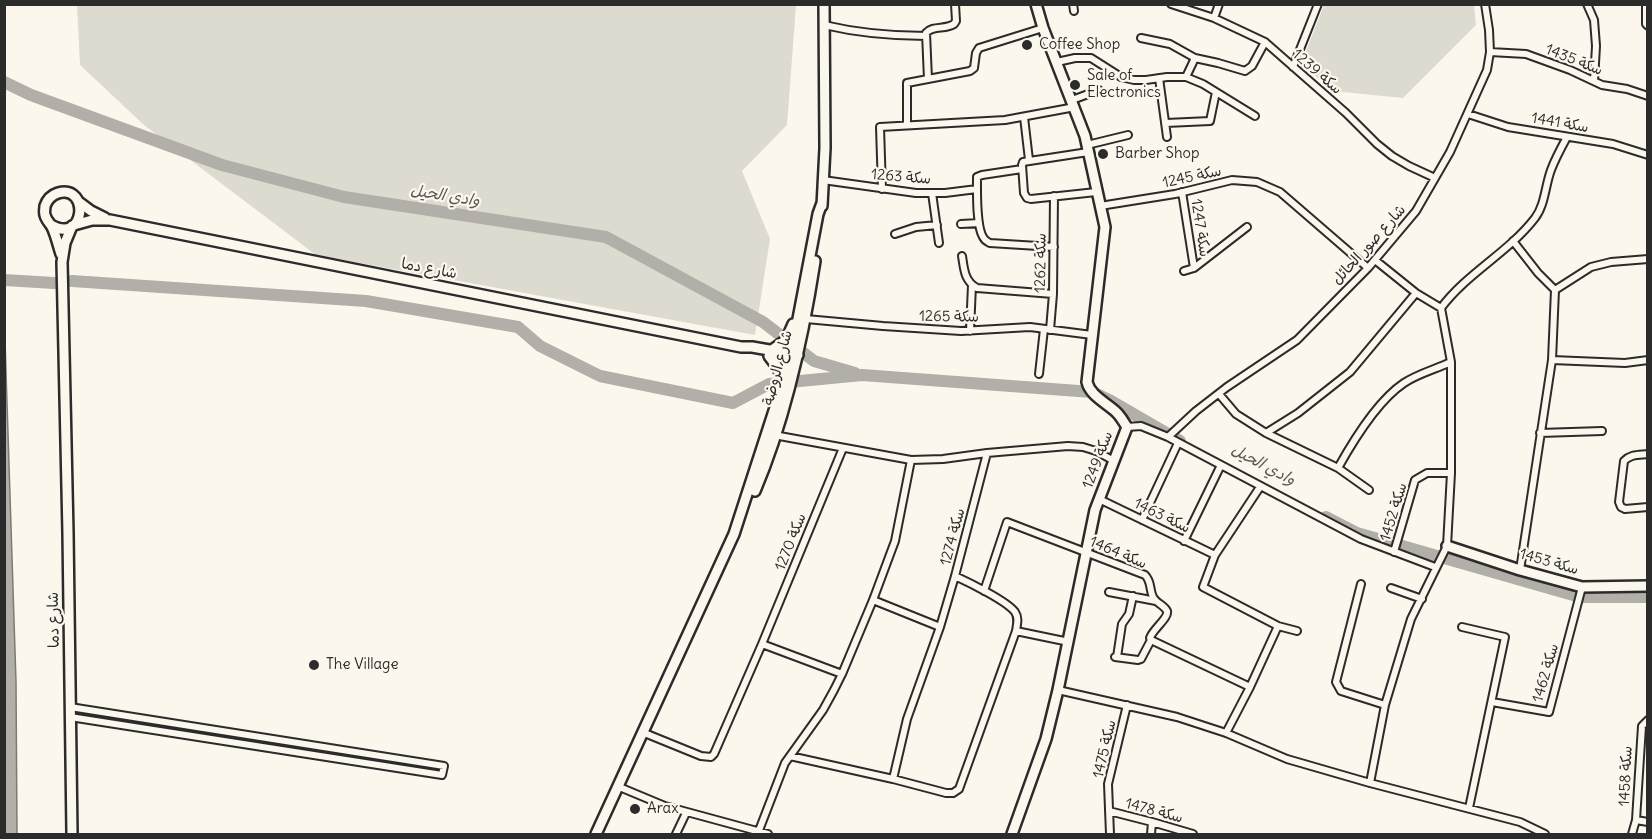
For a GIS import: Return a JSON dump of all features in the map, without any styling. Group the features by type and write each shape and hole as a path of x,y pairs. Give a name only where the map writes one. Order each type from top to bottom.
{"main road":[{"name":"شارع الروضة","path":"596,834 757,487 806,319 823,215 824,4"},
{"name":"سكة 1249","path":"1012,834 1046,739 1069,642 1095,510 1127,427 1115,411 1088,387 1105,227 1088,148 1036,4"},
{"path":"64,192 74,196 78,200 81,211 78,221 73,226 62,229 51,225 45,215 49,199 53,195 64,192"},
{"name":"شارع دما","path":"74,196 91,211 110,220"},
{"name":"شارع الروضة","path":"771,435 783,382 794,357 818,212 822,203"},
{"name":"شارع دما","path":"72,834 62,262 65,243 73,226 92,220 110,220 741,347 749,351 794,357"},
{"name":"شارع دما","path":"51,225 62,262"},
{"path":"783,382 770,353 783,342 791,331 802,283 808,270"},
{"name":"سكة 1453","path":"1447,546 1582,587 1647,586"}],"street":[{"path":"928,79 927,31 954,24 956,21 955,4"},
{"name":"سكة 1239","path":"1171,4 1214,18 1264,42 1392,156 1435,178"},
{"path":"1214,18 1218,4"},
{"path":"1293,67 1318,4"},
{"name":"شارع صور الحائل","path":"1168,437 1196,411 1297,339 1368,268 1416,211 1450,152 1487,70 1490,52 1485,4"},
{"path":"1587,4 1594,20 1596,46 1594,81"},
{"path":"1646,4 1647,26"},
{"path":"824,25 885,35 926,36"},
{"path":"907,125 907,83 970,71 974,68 976,52 979,48 1043,28"},
{"path":"1141,38 1170,44 1195,58 1245,71 1252,66 1264,42"},
{"name":"سكة 1435","path":"1490,52 1526,54 1570,70 1602,85 1627,89 1647,96"},
{"path":"1057,62 1075,58 1091,58 1121,77 1146,80 1186,77 1203,84 1255,116"},
{"path":"1186,77 1195,58"},
{"path":"1159,78 1167,137"},
{"path":"882,189 880,127 983,122 1024,117 1073,104 1099,90"},
{"path":"1166,123 1210,121 1216,92"},
{"name":"سكة 1441","path":"1468,114 1508,126 1613,144 1647,155"},
{"path":"1024,117 1029,160"},
{"path":"1096,192 1027,198 1024,193 1022,162 1088,148 1128,135"},
{"path":"1370,783 1386,705 1411,619 1447,546 1451,473 1451,362 1442,308 1462,285 1514,241 1536,217 1543,201 1551,170 1567,137"},
{"path":"1022,169 977,177 979,223 982,236 990,243 1054,247"},
{"name":"سكة 1263","path":"823,180 916,193 945,193 977,189"},
{"name":"سكة 1245","path":"1100,206 1182,192 1232,180 1244,180 1269,186 1280,192 1368,268"},
{"name":"سكة 1247","path":"1182,192 1194,268"},
{"path":"932,193 939,243"},
{"name":"سكة 1262","path":"1040,374 1053,294 1054,196"},
{"path":"960,224 979,223"},
{"path":"895,234 916,227 937,225"},
{"name":"سكة 1247","path":"1184,271 1194,268 1247,227"},
{"path":"1514,241 1538,273 1555,290 1551,360 1520,570"},
{"path":"962,256 966,276 972,285 982,289 1053,294"},
{"path":"1555,290 1591,267 1611,262 1647,259"},
{"path":"1375,260 1416,293 1442,308"},
{"path":"970,331 972,285"},
{"path":"1266,433 1298,412 1350,372 1416,293"},
{"name":"سكة 1265","path":"806,319 883,327 970,331 1020,327 1092,335"},
{"path":"1551,360 1625,363 1647,360"},
{"path":"1338,468 1350,446 1388,395 1406,382 1451,362"},
{"path":"1219,394 1236,414 1266,433 1338,468 1369,490"},
{"path":"1127,427 1141,426 1168,437 1361,539 1435,567"},
{"path":"1540,433 1602,431"},
{"path":"771,435 911,460 943,459 1068,446 1096,451 1114,461"},
{"path":"1142,520 1179,443"},
{"name":"سكة 1270","path":"642,732 701,756 711,757 762,644 843,448"},
{"name":"سكة 1274","path":"893,779 907,719 940,627 955,576 987,453"},
{"path":"1647,454 1628,457 1624,461 1619,502 1625,509 1647,507"},
{"path":"758,833 779,776 790,756 823,710 842,674 873,600 895,541 911,460"},
{"path":"1184,541 1221,465"},
{"name":"سكة 1452","path":"1394,552 1415,480 1427,473 1451,473"},
{"path":"1260,487 1215,555 1203,587 1278,626 1297,631"},
{"name":"سكة 1463","path":"1099,499 1215,555"},
{"name":"سكة 1464","path":"984,591 1007,522 1145,575 1150,580 1152,596 1166,609 1167,613 1152,632 1151,640"},
{"path":"790,756 946,793 953,793 958,789 1018,621 1016,613 1010,607 955,576"},
{"path":"1361,584 1336,682 1341,691 1386,705"},
{"name":"سكة 1462","path":"1492,702 1549,712 1582,587"},
{"path":"1391,588 1422,599"},
{"path":"1109,592 1156,601"},
{"path":"1133,596 1129,614 1122,624 1116,657 1141,659 1151,640 1250,687"},
{"path":"873,600 940,627"},
{"path":"1226,733 1278,626"},
{"path":"1462,627 1504,637 1469,808"},
{"path":"1016,631 1069,642"},
{"path":"762,644 842,674"},
{"path":"1058,690 1177,717 1226,733 1287,759 1520,822 1545,834"},
{"name":"سكة 1475","path":"1110,834 1108,784 1127,705"},
{"path":"70,712 444,766 442,775 70,712"},
{"name":"سكة 1458","path":"1632,834 1636,820 1644,743 1642,726 1647,720"},
{"path":"618,786 686,813 768,834"},
{"name":"سكة 1478","path":"1109,811 1193,834"},
{"path":"676,834 686,813"},
{"path":"1636,820 1647,822"},
{"path":"1151,834 1152,822"}],"shaded area":[{"path":"77,5 796,5 787,125 742,171 770,239 755,335 316,255 144,125 80,65"},
{"path":"1324,5 1474,5 1476,25 1403,98 1333,91 1301,64"},
{"path":"4,309 16,682 17,834 4,834"}],"waterway":[{"name":"وادي الحيل","path":"4,82 31,95 222,165 344,197 606,237 763,322 814,361 855,373"},
{"name":"وادي الحيل","path":"4,280 54,283"},
{"name":"وادي الحيل","path":"72,281 366,301 518,327 540,346 600,376 733,403 769,384 862,375 1092,392 1180,441"},
{"name":"وادي الحيل","path":"1326,517 1357,533 1580,597 1648,597"}],"place":[{"name":"Coffee Shop","path":"1027,45"},
{"name":"Sale of Electronics","path":"1075,85"},
{"name":"Barber Shop","path":"1103,154"},
{"name":"The Village","path":"314,665"},
{"name":"Arax","path":"635,809"}]}
